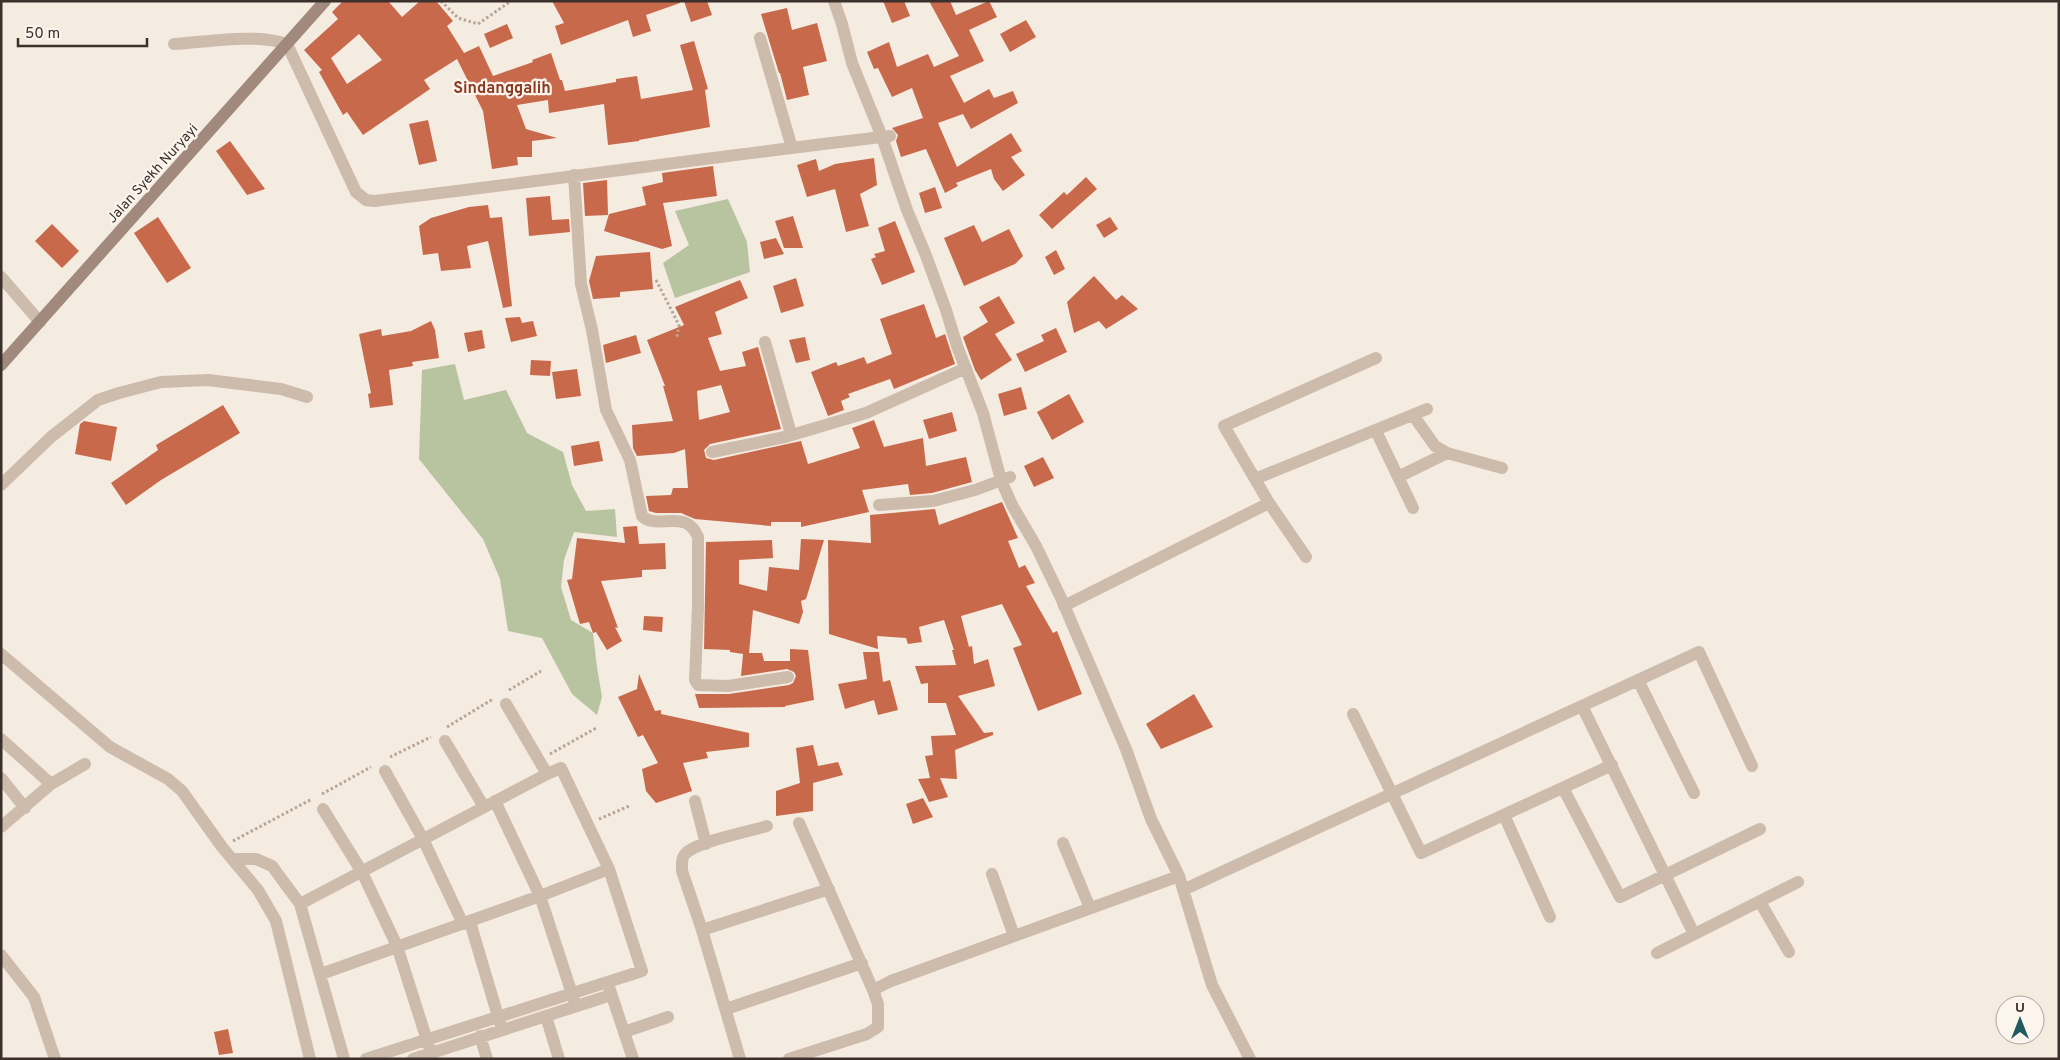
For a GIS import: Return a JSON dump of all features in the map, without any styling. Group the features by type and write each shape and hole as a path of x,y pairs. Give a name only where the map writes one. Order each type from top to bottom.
{"main road":[{"name":"Jalan Syekh Nuryayi","path":"1,365 325,1"}],"street":[{"path":"834,1 852,63 886,136 907,210 925,253 983,413 1012,504 1036,546 1064,606 1126,749 1151,819 1179,876 1212,985 1250,1059"},
{"path":"760,38 792,148"},
{"path":"174,44 254,39 287,44 356,192 366,200 374,201 475,189 574,174 886,136"},
{"path":"574,174 581,284 592,330 606,410 630,460 642,516 650,520 687,522 698,536 695,680 698,685 728,686 788,677"},
{"path":"1,277 40,322"},
{"path":"765,342 791,434"},
{"path":"1306,557 1269,503 1224,426 1376,358"},
{"path":"712,452 791,434 866,413 966,368"},
{"path":"1,485 51,438 90,406 98,400 119,393 161,382 208,380 281,389 307,398"},
{"path":"1255,479 1427,409"},
{"path":"1413,415 1435,446 1447,453 1502,468"},
{"path":"1376,431 1413,508"},
{"path":"1398,477 1447,453"},
{"path":"879,505 933,500 975,490 1005,478"},
{"path":"1064,606 1269,503"},
{"path":"1183,890 1699,652 1752,766"},
{"path":"1,654 110,747 168,779 182,791 222,847 258,890 276,921 310,1059"},
{"path":"1638,680 1694,793"},
{"path":"506,704 547,774"},
{"path":"1582,706 1694,934"},
{"path":"1353,714 1421,853 1612,766"},
{"path":"1,739 51,784"},
{"path":"445,741 489,804 540,896 574,1000"},
{"path":"1,827 51,784 85,764"},
{"path":"300,904 423,838 561,768 609,868 642,971 609,989 574,1000 499,1016 366,1059"},
{"path":"385,771 423,838 466,923 502,1029"},
{"path":"1,778 25,808"},
{"path":"1563,788 1620,897 1760,829"},
{"path":"695,801 706,844"},
{"path":"323,808 362,872 398,946 431,1053"},
{"path":"1504,815 1550,917"},
{"path":"788,1059 812,1055 867,1034 878,1027 878,1004 873,990 799,823"},
{"path":"740,1059 702,930 682,871 682,863 687,852 706,844 768,826"},
{"path":"1063,842 1090,908"},
{"path":"233,859 256,859 272,866 300,904 344,1059"},
{"path":"321,974 540,896 609,868"},
{"path":"992,874 1014,936"},
{"path":"873,990 892,981 1179,876"},
{"path":"1657,953 1798,882"},
{"path":"702,930 829,889"},
{"path":"1760,902 1789,952"},
{"path":"1,955 34,997 55,1059"},
{"path":"726,1009 862,963"},
{"path":"609,989 633,1059"},
{"path":"416,1058 546,1016 574,1000"},
{"path":"546,1016 559,1059"},
{"path":"624,1032 668,1017"},
{"path":"480,1036 487,1059"}],"path":[{"path":"441,1 458,18 478,24 511,1"},
{"path":"656,280 679,325 677,337"},
{"path":"539,760 598,727"},
{"path":"588,825 629,806"}],"green space":[{"path":"728,199 747,242 750,272 675,298 663,263 689,245 675,211"},
{"path":"455,364 464,400 506,390 527,433 563,452 572,485 586,511 615,509 617,537 574,532 564,560 561,587 571,620 593,633 602,697 597,715 572,694 542,638 508,631 500,579 483,539 419,459 422,370"}],"building":[{"path":"343,1 388,1 402,17 420,1 436,1 453,21 447,26 464,53 479,46 493,76 533,62 532,60 551,53 565,91 616,82 616,79 637,76 641,99 693,90 680,45 694,41 708,89 705,90 710,127 608,145 604,104 549,113 548,100 517,105 526,129 557,138 532,141 532,157 517,157 518,165 492,169 483,111 457,59 424,80 430,89 363,135 347,112 343,115 319,72 322,70 304,50 338,19 332,12","holes":["359,34 382,60 347,84 331,58"]},
{"path":"552,1 680,1 680,3 646,15 651,31 633,37 628,20 561,45 555,26 564,23"},
{"path":"684,1 707,1 712,15 691,22"},
{"path":"883,1 904,1 910,16 892,23"},
{"path":"929,1 950,1 956,15 989,1 997,17 969,30 984,61 950,76 964,103 989,89 994,98 1013,91 1018,103 971,129 963,114 938,123 957,167 1011,133 1022,151 1011,157 1025,175 1003,191 994,179 991,169 956,183 958,186 945,193 926,149 901,157 896,141 898,135 892,128 923,118 912,88 892,97 878,68 874,69 867,52 889,42 897,67 928,54 934,67 959,56"},
{"path":"787,8 792,30 817,23 827,61 803,67 809,95 787,100 761,14"},
{"path":"1026,20 1036,37 1010,52 1000,34"},
{"path":"507,24 513,38 490,48 484,34"},
{"path":"428,120 437,161 419,165 409,124"},
{"path":"230,141 265,189 247,195 216,151"},
{"path":"874,158 877,185 860,194 869,226 846,232 835,189 807,197 797,165 816,159 819,171 835,164"},
{"path":"713,166 717,196 663,203 672,246 662,249 604,231 609,214 646,205 642,187 663,182 662,173"},
{"path":"1086,177 1097,189 1052,229 1039,215 1064,192 1067,195"},
{"path":"607,180 608,215 585,216 583,183"},
{"path":"935,187 942,208 925,213 919,193"},
{"path":"550,196 552,220 569,219 570,232 529,236 526,198"},
{"path":"488,205 490,218 502,217 512,306 503,308 488,241 467,246 471,268 441,271 438,253 423,255 419,226 431,218 469,207"},
{"path":"793,216 803,248 784,248 775,221"},
{"path":"158,217 191,268 167,283 134,233"},
{"path":"1110,217 1118,229 1104,238 1096,225"},
{"path":"895,221 915,272 882,285 871,259 876,257 874,254 885,251 878,228"},
{"path":"52,224 79,251 62,268 35,241"},
{"path":"974,225 982,242 1009,229 1023,256 1015,264 964,286 944,238"},
{"path":"776,238 784,254 764,259 760,242"},
{"path":"1056,250 1065,269 1054,275 1045,257"},
{"path":"650,252 653,289 620,292 620,297 593,299 589,281 596,256"},
{"path":"1094,276 1116,300 1122,295 1138,309 1106,329 1099,321 1074,333 1067,302"},
{"path":"796,278 804,306 781,313 773,286"},
{"path":"740,280 748,298 715,312 722,334 708,338 720,371 746,366 742,352 758,347 781,429 710,444 704,450 706,458 714,460 801,441 808,464 860,448 852,428 874,420 884,447 923,438 926,466 966,457 972,482 932,493 910,495 908,484 862,490 869,512 801,527 801,522 771,522 771,526 695,519 681,513 656,513 649,511 646,496 671,495 673,488 688,488 685,449 674,453 637,456 633,448 632,425 673,421 663,386 665,386 647,340 684,325 675,307","holes":["721,385 730,412 699,420 697,391"]},
{"path":"999,296 1015,323 995,334 1012,360 981,380 975,370 963,337 988,322 979,307"},
{"path":"924,304 936,338 945,334 955,364 894,389 890,379 848,394 850,397 841,401 844,410 828,416 811,372 836,362 838,366 864,357 867,364 892,354 880,319"},
{"path":"520,317 522,323 533,321 537,336 511,342 505,318"},
{"path":"431,321 435,330 439,358 412,362 413,366 389,370 393,405 370,408 368,394 371,393 359,334 381,329 382,336 411,331"},
{"path":"1056,328 1067,352 1025,372 1016,354 1044,341 1041,335"},
{"path":"482,330 485,348 468,352 464,333"},
{"path":"636,335 641,353 606,363 603,345"},
{"path":"805,337 810,360 796,363 789,340"},
{"path":"531,360 551,361 550,376 530,375"},
{"path":"577,369 581,396 556,399 552,372"},
{"path":"1021,387 1027,409 1004,416 998,394"},
{"path":"1069,394 1084,422 1052,440 1037,412"},
{"path":"223,405 240,433 161,480 126,505 111,483 158,450 156,445"},
{"path":"952,412 957,431 929,439 923,420"},
{"path":"84,421 117,427 111,461 75,454 80,424"},
{"path":"599,441 603,461 574,466 571,446"},
{"path":"1043,457 1054,478 1034,487 1024,466"},
{"path":"1002,502 1018,538 1008,541 1019,568 1025,565 1035,583 1026,586 1053,633 1057,631 1082,694 1038,711 1013,648 1022,645 1002,604 961,616 969,647 972,646 974,664 988,659 995,686 958,696 984,733 993,732 993,735 955,750 957,779 940,778 948,797 929,802 918,779 930,778 925,756 933,755 931,736 956,735 946,703 928,703 928,683 921,684 915,666 956,665 952,650 954,650 944,620 919,627 922,642 908,644 906,638 877,636 878,649 829,634 828,540 871,543 870,515 935,509 939,525"},
{"path":"637,526 639,544 665,543 666,569 642,570 642,577 601,581 618,628 615,627 622,641 607,650 596,632 593,633 589,622 580,624 567,580 572,579 577,538 625,543 623,527"},
{"path":"801,539 824,540 806,599 801,601 803,612 799,624 753,610 749,653 762,653 764,661 790,661 790,649 808,650 814,700 785,707 699,708 695,694 729,694 789,685 793,683 796,676 794,672 787,669 741,676 743,654 730,652 730,650 704,649 706,542 772,540 773,558 739,560 739,584 767,591 769,567 799,570"},
{"path":"644,616 663,617 662,632 643,630"},
{"path":"863,652 879,652 883,682 890,680 898,710 878,715 874,700 845,709 838,684 867,679"},
{"path":"639,674 655,711 661,710 661,714 749,733 749,747 706,752 708,758 683,763 692,791 656,803 646,791 642,769 658,763 643,735 638,737 618,697 637,689"},
{"path":"1194,694 1213,727 1161,749 1146,724"},
{"path":"813,745 818,766 838,762 843,775 813,783 813,811 776,816 776,791 800,783 796,748"},
{"path":"923,798 933,817 913,824 906,804"},
{"path":"228,1029 233,1053 219,1055 214,1032"}],"district":[{"name":"Sindanggalih","path":"502,87"}]}
